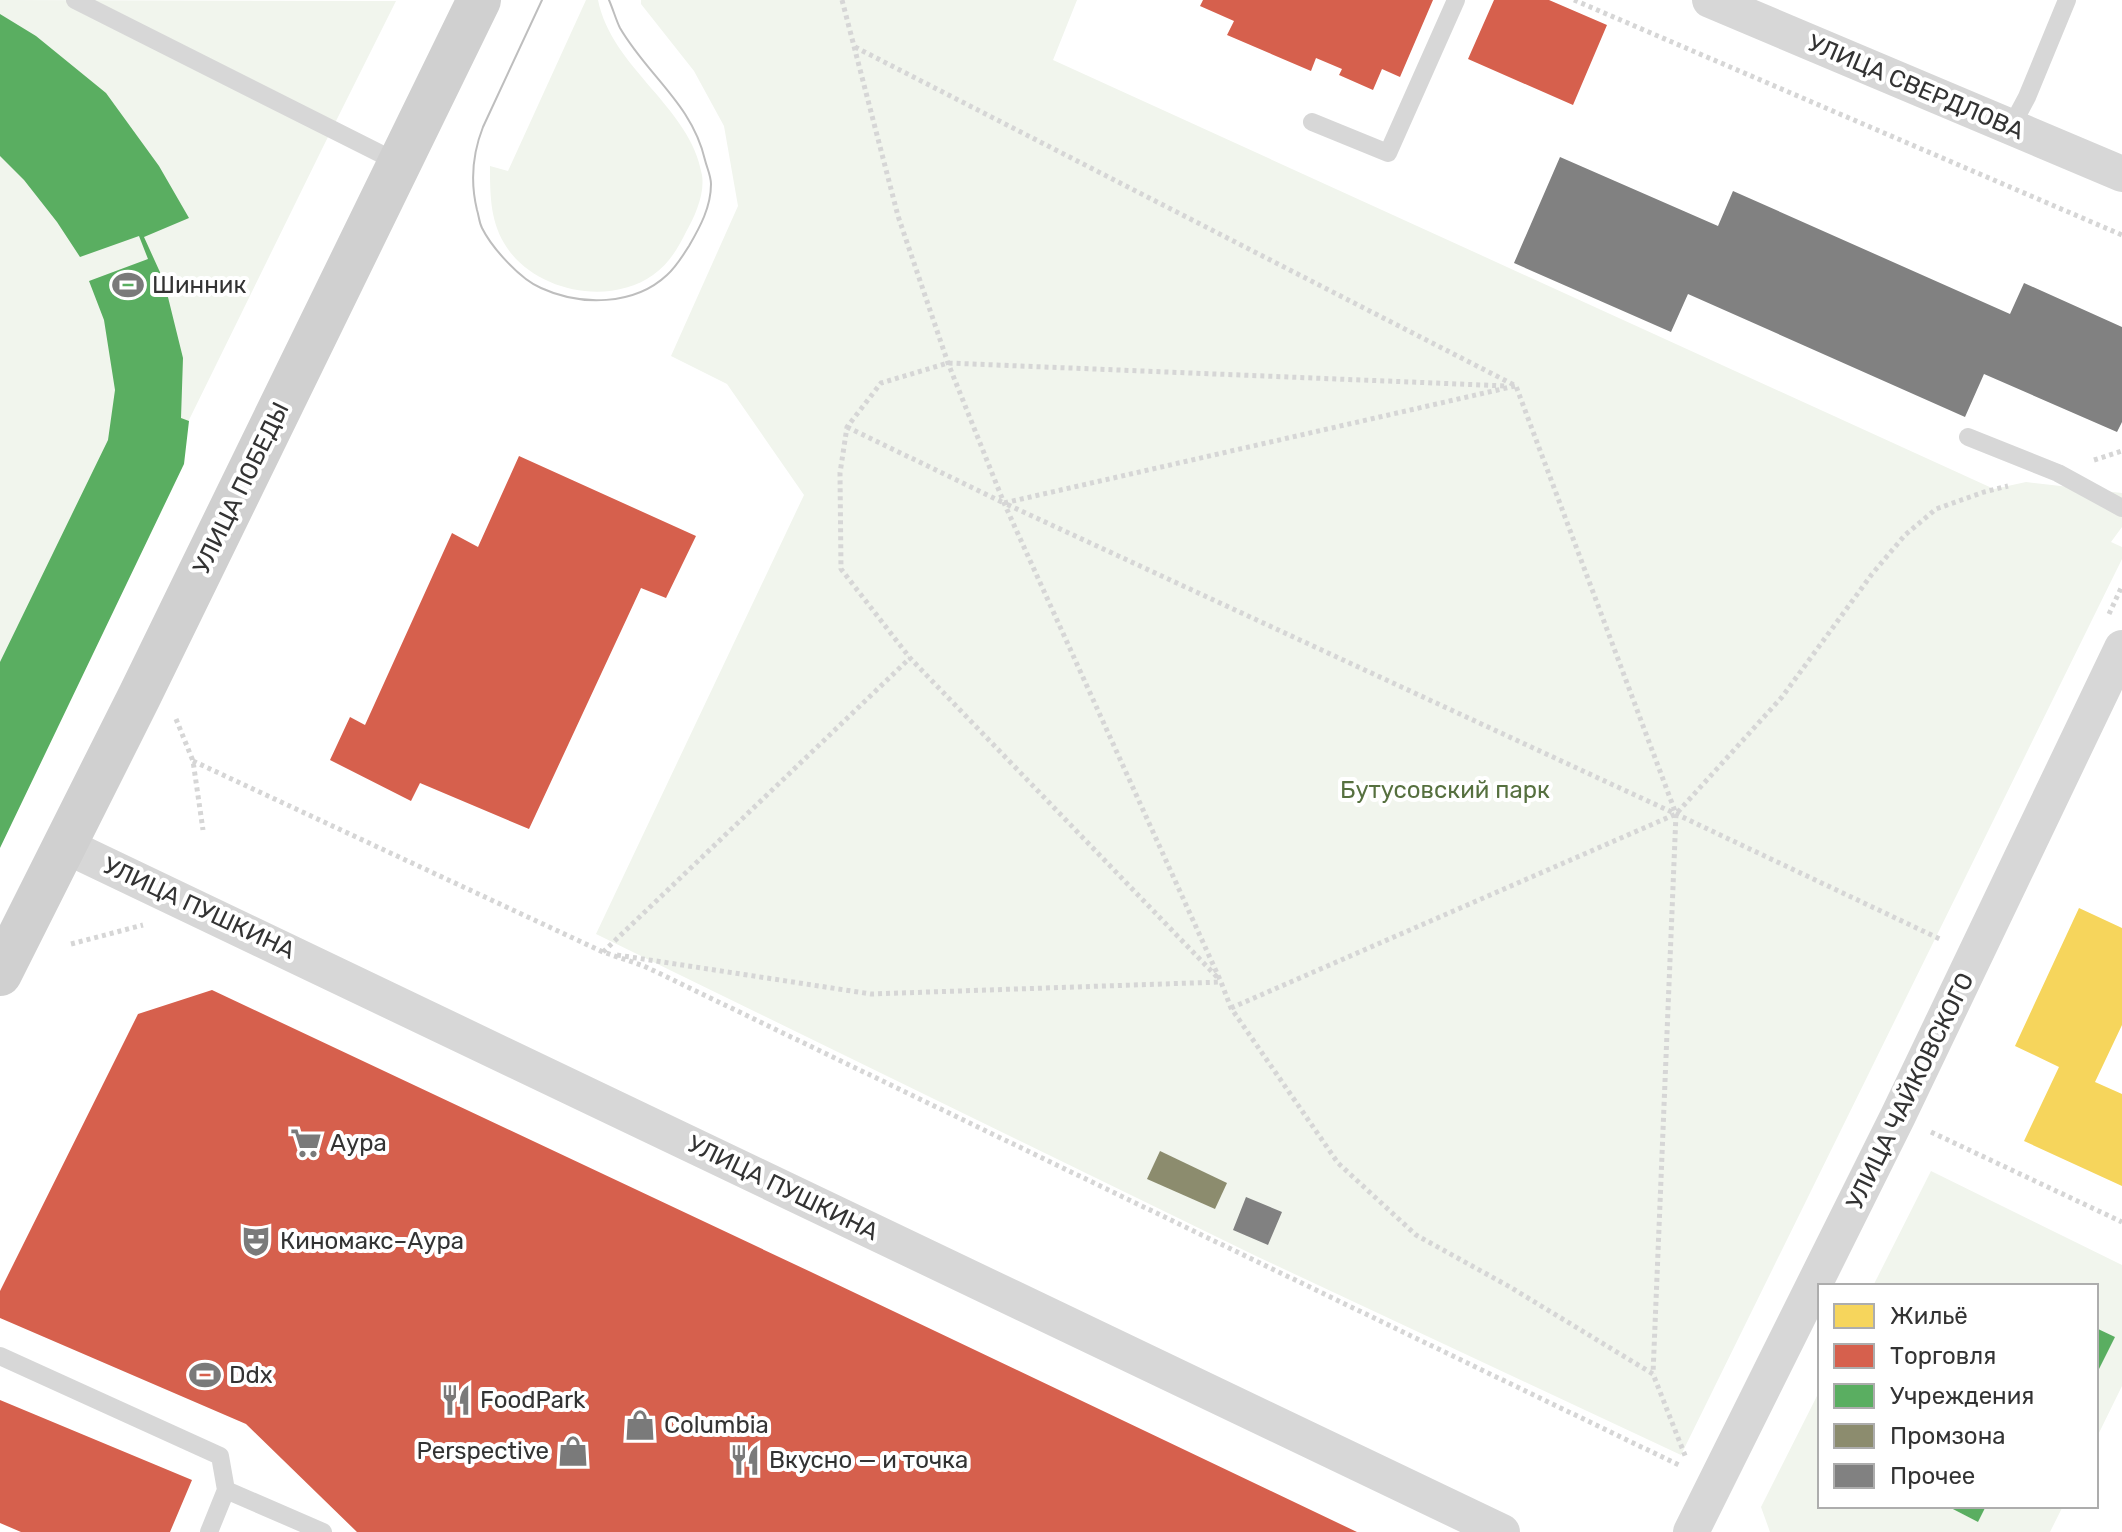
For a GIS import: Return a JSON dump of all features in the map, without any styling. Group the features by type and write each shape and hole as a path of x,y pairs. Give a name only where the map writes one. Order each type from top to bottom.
{"main road":[{"name":"УЛИЦА ПОБЕДЫ","path":"0,974 140,695 479,0"}],"street":[{"name":"УЛИЦА СВЕРДЛОВА","path":"1710,0 2122,174"},
{"name":"УЛИЦА ЧАЙКОВСКОГО","path":"1691,1532 1898,1116 2122,648"},
{"name":"УЛИЦА ПУШКИНА","path":"64,845 1502,1532"}],"lane":[{"path":"75,0 399,163"},
{"path":"1312,122 1388,153 1456,0"},
{"path":"2011,127 2027,97 2067,0"},
{"path":"1968,437 2058,473 2122,508"},
{"path":"0,1356 220,1456 226,1490 209,1532"},
{"path":"226,1490 323,1532"}],"path":[{"path":"842,0 898,216 948,363 1004,503 1231,1008 1338,1163 1416,1235 1510,1287 1653,1374"},
{"path":"1574,0 2122,235"},
{"path":"193,761 603,952 644,966 1691,1471 1653,1374 1676,814 1516,386 855,47"},
{"path":"1221,982 910,658 841,569 840,473 847,427 881,383 948,363 1516,386"},
{"path":"1004,503 1516,386"},
{"path":"847,427 1975,957"},
{"path":"1231,1008 1676,814 1782,697 1872,574 1905,535 1936,509 2122,451"},
{"path":"603,952 910,658"},
{"path":"173,711 193,761 203,830"},
{"path":"71,944 144,925"},
{"path":"603,952 871,994 1221,982"},
{"path":"1898,1116 2122,1222"}],"green space":[{"name":"Шинник","path":"0,0 396,1 0,805"},
{"path":"586,0 598,0 606,25 619,47 683,129 695,151 703,182 693,219 664,266 635,285 593,292 552,283 533,273 517,259 504,243 496,225 490,186 490,166 508,171"},
{"name":"Бутусовский парк","path":"641,0 1077,0 1053,60 1994,489 2026,482 2122,493 2122,527 2111,542 2122,547 2122,559 1681,1455 1256,1256 596,934 804,495 727,384 671,356 738,206 724,126 694,71"},
{"path":"1931,1171 2122,1265 2122,1386 2098,1435 2098,1371 2114,1337 2098,1329 2098,1284 1874,1284"},
{"path":"1818,1394 1818,1508 1951,1508 1978,1522 1985,1508 2062,1508 2050,1532 1770,1532 1761,1507"}],"building: Жильё":[{"path":"2079,908 2122,928 2122,1025 2095,1082 2122,1094 2122,1186 2024,1141 2059,1067 2015,1046"}],"building: Торговля":[{"path":"1203,0 1433,0 1400,77 1382,69 1373,90 1339,75 1342,69 1316,58 1311,71 1227,35 1234,21 1200,6"},
{"path":"1494,0 1549,0 1607,25 1573,105 1468,59"},
{"path":"519,456 696,536 666,598 641,588 529,829 420,783 411,801 330,760 350,717 365,725 452,533 478,547"},
{"name":"Аура","path":"212,990 1357,1532 357,1532 246,1424 0,1318 0,1291 138,1014"},
{"path":"0,1400 192,1480 170,1532 21,1532 0,1523"}],"building: Учреждения":[{"path":"0,14 36,36 106,93 159,166 189,218 144,237 164,281 183,358 181,418 189,421 184,464 0,848 0,662 108,440 115,390 104,320 89,281 148,259 139,236 80,257 24,180 0,156"},
{"path":"2098,1329 2115,1337 2098,1371"},
{"path":"1951,1508 1985,1508 1978,1522"}],"building: Промзона":[{"path":"1160,1151 1227,1183 1215,1209 1147,1179"}],"building: Прочее":[{"path":"1560,157 1718,226 1733,191 2010,314 2024,283 2122,327 2122,422 2117,432 1984,374 1965,417 1688,294 1671,332 1514,263"},
{"path":"1246,1197 1282,1212 1268,1245 1233,1230"}],"tram line":[{"path":"542,0 479,137 473,168 475,199 480,224 516,270 541,288 589,300 639,293 667,275 697,232 711,192 710,175 690,122 631,45 620,28 609,0"}],"place":[{"name":"Шинник","path":"128,285"},
{"name":"Аура","path":"306,1143"},
{"name":"Киномакс–Аура","path":"256,1241"},
{"name":"Ddx","path":"205,1375"},
{"name":"FoodPark","path":"456,1400"},
{"name":"Columbia","path":"640,1425"},
{"name":"Perspective","path":"573,1451"},
{"name":"Вкусно — и точка","path":"745,1460"}]}
